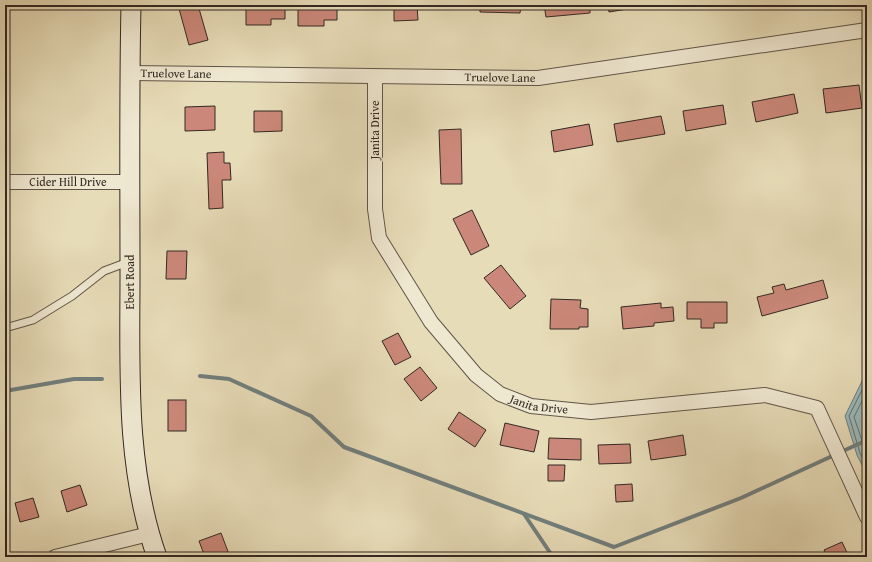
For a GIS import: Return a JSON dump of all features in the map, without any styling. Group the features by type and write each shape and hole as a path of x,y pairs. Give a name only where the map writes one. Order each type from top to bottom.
{"main road":[{"name":"Ebert Road","path":"132,5 130,73 132,440 149,534 157,557"}],"street":[{"name":"Truelove Lane","path":"130,73 538,78 867,30"},
{"name":"Janita Drive","path":"375,77 375,209 379,238 431,322 476,375 500,394 531,406 591,412 765,395 817,408 867,516"},
{"name":"Cider Hill Drive","path":"5,182 130,182"},
{"path":"55,557 149,534"}],"lane":[{"path":"5,328 33,320 72,296 104,272 130,261"}],"water":[{"path":"867,371 867,475 857,455 845,416"}],"building":[{"path":"178,5 198,5 208,40 189,45"},
{"path":"246,5 285,5 285,19 271,19 271,25 246,25"},
{"path":"298,5 337,5 337,20 324,20 324,26 298,26"},
{"path":"394,5 417,5 418,20 394,21"},
{"path":"480,5 521,5 520,13 480,12"},
{"path":"544,5 590,5 590,13 546,17"},
{"path":"608,5 652,5 609,12"},
{"path":"859,85 862,108 826,113 823,89"},
{"path":"794,94 798,113 756,122 752,102"},
{"path":"723,105 726,124 686,131 683,111"},
{"path":"215,106 215,130 185,131 185,107"},
{"path":"254,111 282,111 282,131 254,132"},
{"path":"661,116 665,134 617,142 614,124"},
{"path":"589,124 593,145 554,152 551,131"},
{"path":"461,129 462,184 441,184 439,130"},
{"path":"224,152 224,163 230,163 231,180 222,180 223,208 209,209 207,153"},
{"path":"472,210 489,246 471,255 453,219"},
{"path":"167,251 187,251 186,279 166,279"},
{"path":"501,265 526,296 510,309 484,278"},
{"path":"823,280 828,298 762,316 757,297 774,293 772,287 784,284 786,290"},
{"path":"551,299 581,300 580,308 588,309 588,327 579,327 579,329 550,329"},
{"path":"687,302 727,302 727,323 714,323 714,328 701,328 701,319 687,319"},
{"path":"661,303 661,308 673,307 674,321 654,323 654,326 623,329 621,307"},
{"path":"398,333 411,357 395,365 382,341"},
{"path":"420,367 437,388 421,401 404,379"},
{"path":"168,400 186,400 186,431 168,431"},
{"path":"459,412 486,430 475,447 448,429"},
{"path":"505,423 539,431 534,452 500,445"},
{"path":"683,435 686,455 651,460 648,441"},
{"path":"549,438 581,439 581,460 548,459"},
{"path":"630,444 631,463 599,464 598,445"},
{"path":"548,465 565,465 564,481 548,481"},
{"path":"632,484 633,501 616,502 615,485"},
{"path":"80,485 87,505 67,512 61,491"},
{"path":"33,498 39,517 20,522 15,503"},
{"path":"221,533 230,557 205,557 199,541"},
{"path":"842,542 849,557 827,557 824,550"}],"waterway":[{"path":"200,376 229,379 311,416 344,447 614,547 741,498 867,440"},
{"path":"5,391 74,379 102,379"},
{"path":"524,514 553,557"}]}
